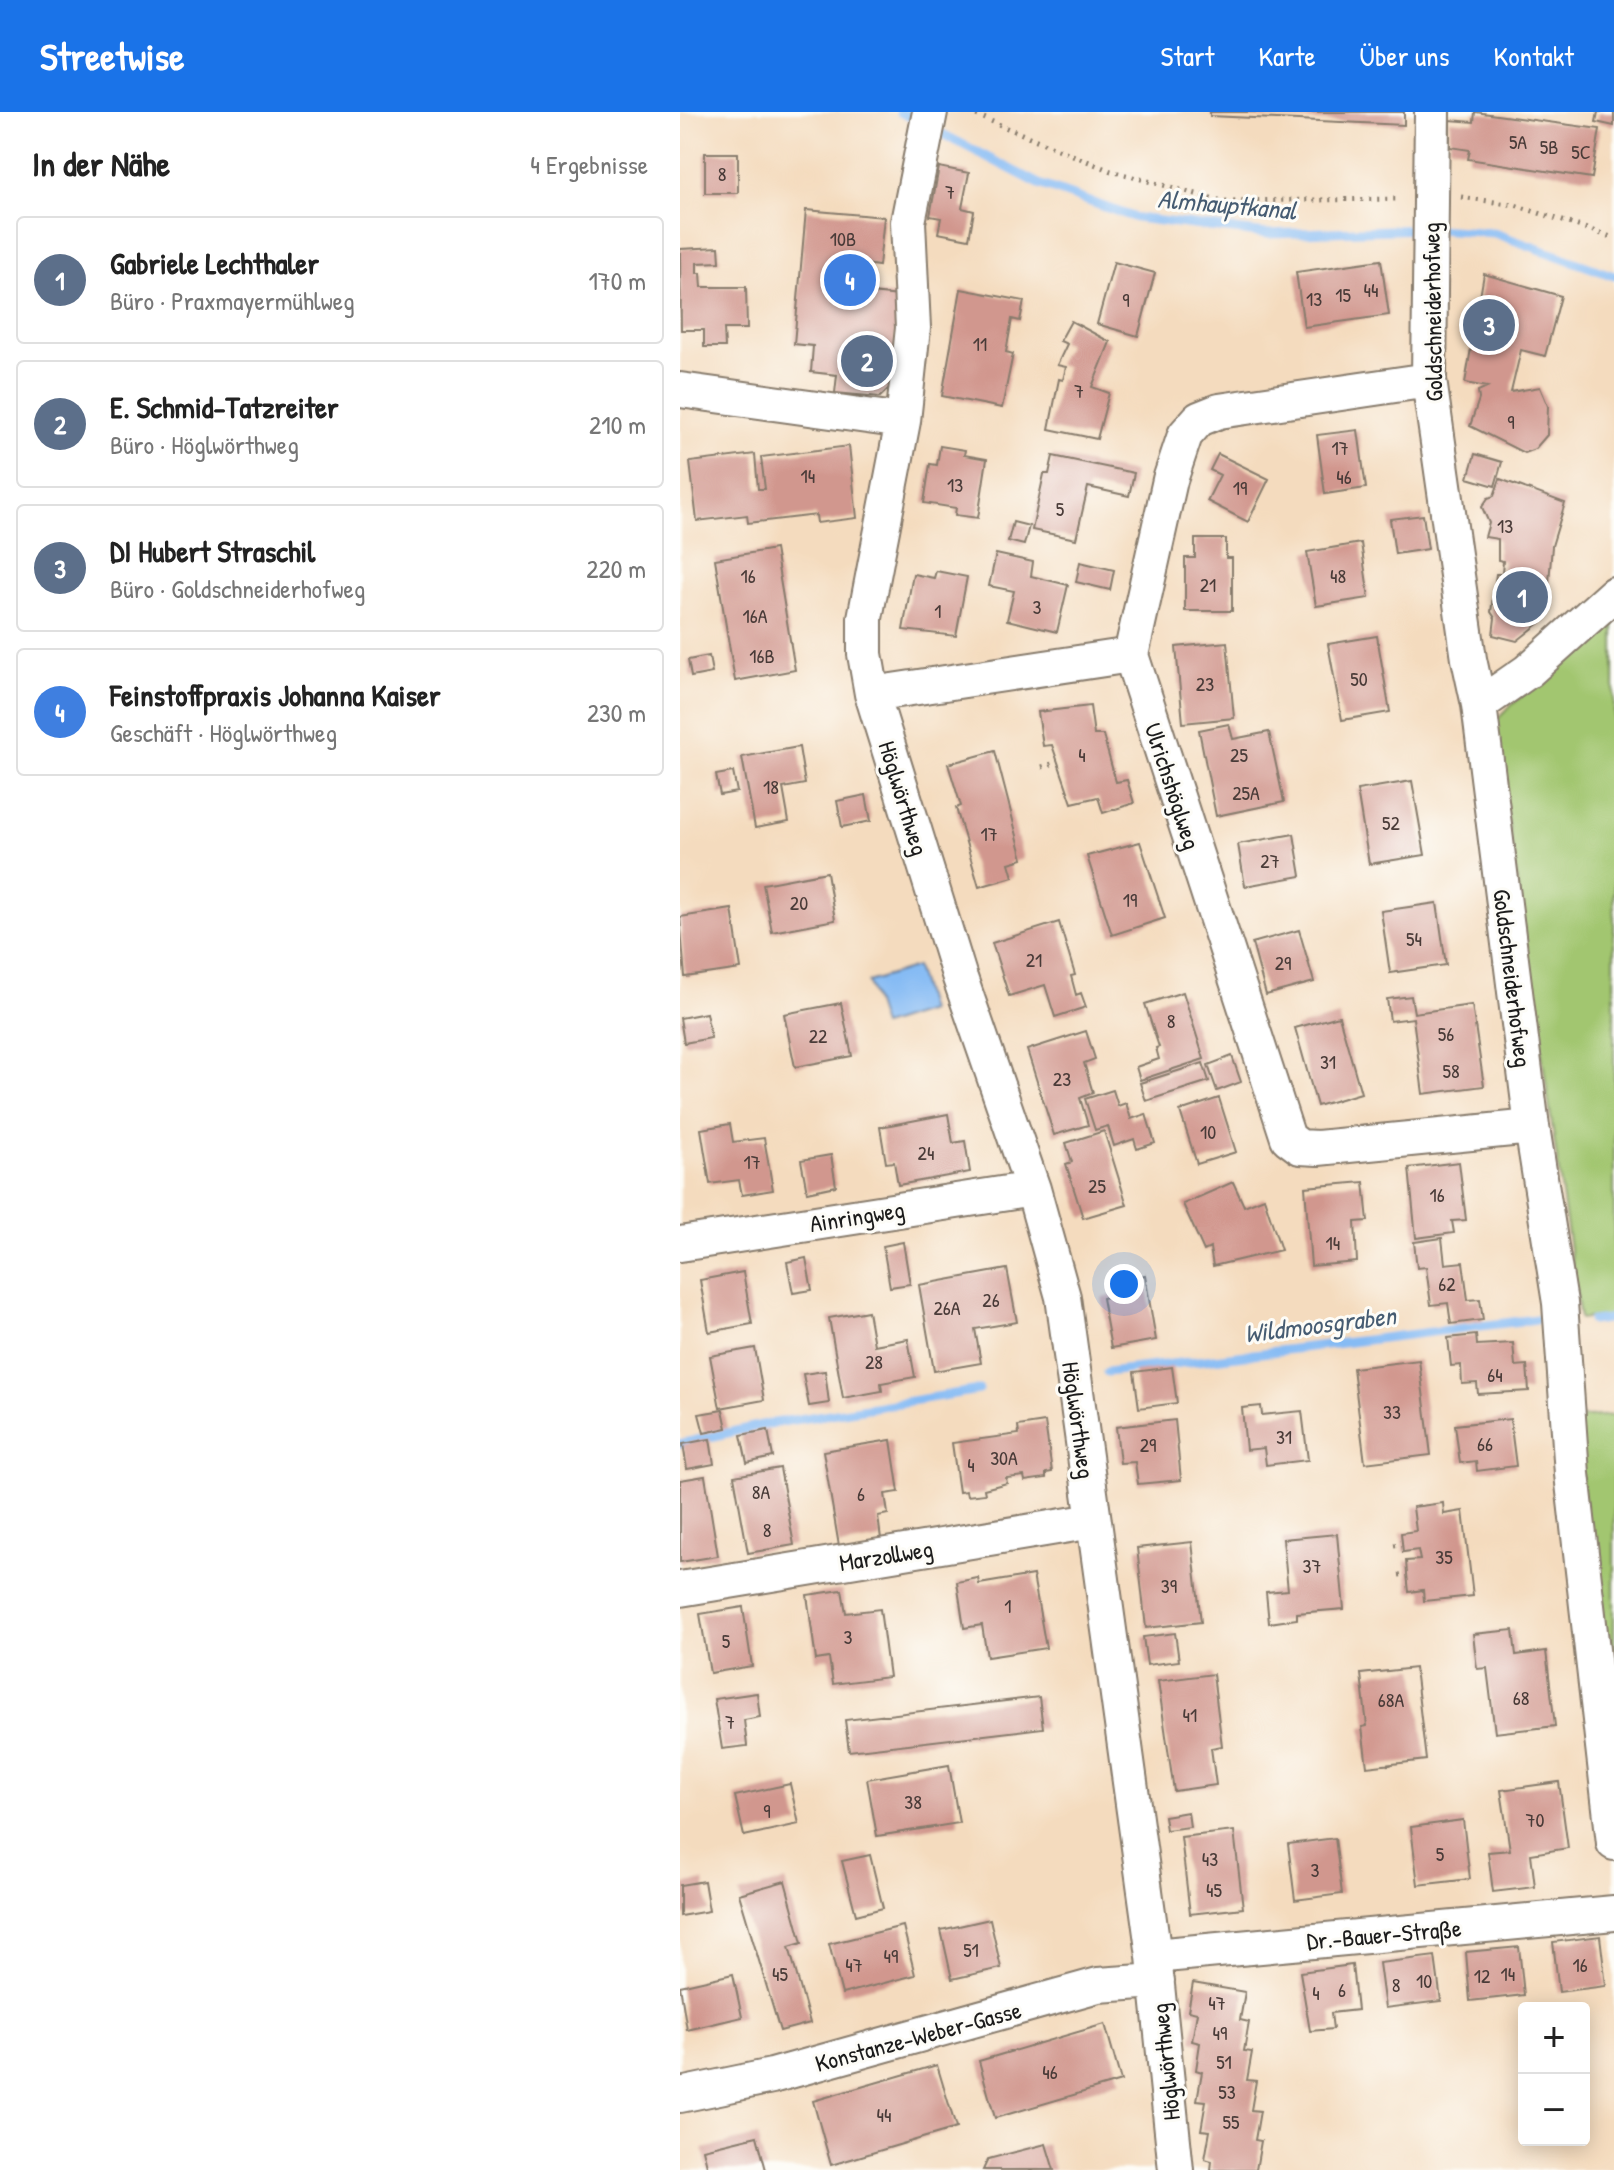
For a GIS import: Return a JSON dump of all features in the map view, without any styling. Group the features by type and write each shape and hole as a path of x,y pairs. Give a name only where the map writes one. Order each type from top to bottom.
{"street":[{"name":"Höglwörthweg","path":"930,112 908,222 913,328 903,421 865,618 865,654 872,694 960,978 1033,1189 1063,1297 1155,1968 1176,2170"},
{"name":"Goldschneiderhofweg","path":"1432,112 1429,380 1469,659 1479,705 1532,1127 1560,1303 1572,1474 1614,1843"},
{"path":"872,694 1131,655 1170,480 1185,435 1199,419 1219,411 1429,380"},
{"path":"680,390 903,421"},
{"path":"1479,705 1528,671 1614,594"},
{"name":"Ulrichshöglweg","path":"1131,655 1288,1138 1300,1147 1318,1148 1532,1127"},
{"name":"Ainringweg","path":"680,1244 1033,1189"},
{"name":"Marzollweg","path":"684,1588 1093,1521"},
{"name":"Dr.-Bauer-Straße","path":"1155,1968 1614,1913"},
{"name":"Konstanze-Weber-Gasse","path":"680,2095 772,2076 1155,1968"}],"path":[{"path":"969,112 1111,171 1222,201 1478,197 1515,205 1614,238"},
{"path":"1042,767 1058,762"},
{"path":"1394,1545 1402,1544"},
{"path":"1399,1575 1407,1574"},
{"path":"1389,1764 1390,1772"}],"green space":[{"path":"1614,608 1614,1315 1580,1319 1494,722"},
{"path":"1614,1415 1614,1771 1575,1418"}],"water":[{"path":"916,967 929,1011 882,1026 868,982"}],"building":[{"path":"1210,112 1404,112 1404,125 1210,116"},
{"path":"1475,112 1600,129 1592,178 1468,159 1470,150 1450,147 1450,120 1474,122"},
{"path":"1598,112 1614,112 1614,126 1596,122"},
{"path":"705,153 738,153 738,193 705,193"},
{"path":"939,167 969,173 962,208 974,211 969,239 938,233 941,218 930,216"},
{"path":"806,210 884,217 879,266 864,264 862,292 899,296 891,386 880,397 835,393 837,375 811,372 813,346 794,344"},
{"path":"719,247 720,262 697,263 697,273 701,273 702,287 746,287 747,329 724,329 725,347 704,347 704,330 681,330 680,249"},
{"path":"1381,260 1389,315 1304,327 1296,272"},
{"path":"1114,262 1155,273 1138,336 1097,324"},
{"path":"1484,274 1561,296 1545,356 1521,350 1511,392 1540,387 1548,406 1547,435 1535,449 1524,453 1470,426 1479,399 1478,391 1487,387 1465,383"},
{"path":"961,289 1024,301 1020,321 1012,319 1006,352 1013,354 1002,408 942,396"},
{"path":"1071,321 1110,342 1092,387 1109,393 1097,439 1049,429 1059,379 1063,380 1066,367 1057,365 1067,344 1060,341"},
{"path":"1358,430 1366,488 1325,494 1317,435"},
{"path":"849,446 857,518 817,523 816,515 748,523 747,515 697,521 690,462 755,454 758,489 765,489 761,457"},
{"path":"940,446 965,450 964,455 987,459 978,518 955,515 956,508 924,503 930,464 937,465"},
{"path":"1218,454 1269,479 1248,522 1207,501 1220,475 1210,470"},
{"path":"1475,454 1502,462 1495,486 1468,478"},
{"path":"1053,456 1134,473 1129,496 1088,487 1076,539 1032,530 1044,474 1049,474"},
{"path":"1500,479 1565,503 1552,546 1546,618 1517,641 1493,635 1495,618 1491,612 1496,574 1502,574 1503,561 1498,560 1498,539 1485,537 1489,523 1482,507 1488,498 1494,496"},
{"path":"1423,515 1428,549 1395,554 1390,519"},
{"path":"1013,522 1029,526 1024,545 1008,541"},
{"path":"1195,539 1226,539 1226,558 1232,558 1232,611 1185,611 1185,558 1195,558"},
{"path":"1361,543 1369,598 1316,606 1307,552"},
{"path":"775,549 795,670 735,681 715,559"},
{"path":"996,554 1033,562 1031,576 1068,585 1057,632 1007,620 1014,591 989,586"},
{"path":"1080,562 1114,570 1110,590 1076,582"},
{"path":"936,571 967,577 956,636 903,630 913,574 934,578"},
{"path":"1377,636 1390,712 1342,720 1328,644"},
{"path":"1227,642 1234,718 1183,723 1176,647"},
{"path":"709,656 712,673 691,677 688,660"},
{"path":"1090,706 1094,735 1103,735 1116,782 1127,780 1134,803 1103,813 1098,797 1072,803 1052,745 1043,746 1038,712"},
{"path":"1229,724 1233,739 1269,732 1284,802 1216,816 1199,730"},
{"path":"799,747 805,784 783,788 789,822 755,828 742,757"},
{"path":"995,751 1023,859 1009,863 1013,877 979,887 956,808 961,806 948,764"},
{"path":"733,772 737,792 720,795 716,775"},
{"path":"1412,781 1425,855 1369,864 1357,790"},
{"path":"866,795 871,821 842,827 837,801"},
{"path":"1294,834 1301,876 1245,886 1238,844"},
{"path":"1140,842 1165,918 1112,935 1087,856"},
{"path":"827,872 835,920 772,932 763,884"},
{"path":"1437,903 1446,965 1390,973 1381,911"},
{"path":"732,909 741,969 685,977 680,917"},
{"path":"1059,922 1075,975 1071,976 1076,995 1081,993 1086,1007 1055,1017 1045,985 1009,996 992,943"},
{"path":"1299,930 1314,982 1266,995 1252,943"},
{"path":"1183,992 1204,1059 1140,1080 1136,1067 1159,1059 1156,1048 1159,1047 1145,1004"},
{"path":"1411,996 1414,1013 1472,1005 1484,1086 1423,1094 1413,1018 1390,1021 1387,999"},
{"path":"841,1003 852,1056 795,1067 784,1014"},
{"path":"706,1013 711,1038 684,1043 680,1018"},
{"path":"1339,1016 1361,1093 1317,1106 1295,1028"},
{"path":"1086,1031 1095,1059 1084,1063 1093,1093 1080,1098 1088,1125 1054,1135 1027,1050"},
{"path":"1232,1056 1241,1082 1217,1091 1208,1065"},
{"path":"1203,1063 1209,1081 1146,1101 1140,1083"},
{"path":"1113,1090 1118,1106 1126,1103 1131,1119 1146,1114 1155,1143 1137,1149 1134,1139 1114,1146 1108,1126 1095,1130 1085,1099"},
{"path":"1219,1098 1236,1152 1197,1164 1180,1111"},
{"path":"948,1114 953,1143 965,1141 970,1172 898,1185 894,1162 886,1163 880,1127"},
{"path":"730,1124 733,1142 764,1138 773,1190 742,1195 739,1180 710,1184 701,1129"},
{"path":"1104,1131 1127,1205 1083,1218 1066,1164 1072,1162 1066,1143"},
{"path":"831,1155 836,1186 807,1192 801,1160"},
{"path":"1459,1162 1466,1220 1452,1221 1454,1233 1416,1238 1409,1168"},
{"path":"1233,1182 1244,1206 1264,1198 1281,1250 1213,1266 1210,1248 1204,1251 1183,1204"},
{"path":"1364,1182 1368,1221 1355,1222 1357,1262 1311,1266 1305,1187"},
{"path":"1442,1238 1445,1264 1463,1262 1468,1300 1480,1299 1483,1320 1451,1324 1448,1303 1431,1305 1426,1267 1417,1268 1414,1242"},
{"path":"903,1242 910,1284 890,1287 883,1246"},
{"path":"806,1258 812,1290 793,1293 787,1262"},
{"path":"1007,1269 1017,1322 975,1329 981,1363 934,1371 919,1285"},
{"path":"743,1272 752,1324 709,1332 700,1280"},
{"path":"1145,1275 1156,1340 1111,1348 1102,1298 1115,1295 1112,1281"},
{"path":"868,1311 874,1345 908,1339 915,1377 881,1383 882,1391 843,1398 829,1318"},
{"path":"1476,1335 1477,1345 1513,1343 1515,1366 1527,1365 1529,1391 1478,1394 1477,1383 1462,1384 1461,1365 1451,1366 1448,1338"},
{"path":"755,1348 764,1400 720,1408 710,1356"},
{"path":"1419,1360 1431,1455 1365,1463 1353,1368"},
{"path":"1172,1367 1177,1403 1139,1408 1134,1372"},
{"path":"825,1371 829,1403 809,1406 803,1374"},
{"path":"1261,1406 1262,1415 1302,1411 1308,1460 1266,1465 1264,1448 1246,1450 1242,1408"},
{"path":"723,1410 727,1428 704,1433 699,1414"},
{"path":"1510,1419 1516,1466 1477,1471 1476,1461 1460,1463 1455,1425"},
{"path":"1175,1420 1181,1480 1138,1484 1135,1462 1120,1463 1116,1427"},
{"path":"1045,1422 1052,1472 1046,1473 1046,1478 1025,1481 1024,1476 1006,1478 1007,1483 984,1489 985,1494 967,1496 966,1491 959,1492 952,1443 1019,1434 1018,1426"},
{"path":"768,1430 773,1457 747,1463 741,1435"},
{"path":"710,1439 714,1464 687,1469 683,1444"},
{"path":"891,1440 899,1492 885,1494 888,1514 878,1516 881,1539 839,1546 823,1451"},
{"path":"780,1468 794,1545 748,1553 734,1476"},
{"path":"705,1476 718,1556 680,1562 680,1480"},
{"path":"1443,1503 1444,1514 1463,1511 1473,1596 1424,1601 1423,1590 1409,1592 1406,1561 1420,1560 1418,1550 1403,1552 1401,1533 1416,1531 1413,1507"},
{"path":"1337,1534 1344,1609 1297,1613 1297,1619 1269,1623 1266,1592 1288,1590 1283,1539"},
{"path":"1192,1542 1201,1622 1146,1628 1137,1548"},
{"path":"1033,1575 1046,1648 987,1657 982,1625 964,1628 957,1582 978,1578 979,1584"},
{"path":"842,1590 846,1613 880,1609 889,1677 833,1684 829,1658 816,1660 807,1595"},
{"path":"743,1607 752,1666 710,1673 700,1614"},
{"path":"1513,1630 1516,1655 1546,1651 1555,1726 1495,1733 1487,1668 1477,1669 1473,1634"},
{"path":"1175,1633 1179,1661 1147,1665 1143,1637"},
{"path":"1415,1668 1426,1760 1367,1767 1362,1727 1367,1726 1361,1674"},
{"path":"1213,1674 1222,1746 1211,1748 1216,1785 1174,1791 1158,1681"},
{"path":"757,1693 760,1717 744,1720 747,1746 722,1749 714,1699"},
{"path":"1039,1697 1043,1728 849,1751 845,1720"},
{"path":"949,1765 959,1823 877,1836 867,1779"},
{"path":"1559,1782 1568,1848 1531,1854 1535,1887 1493,1892 1488,1852 1510,1850 1501,1790"},
{"path":"790,1784 799,1824 744,1836 735,1796"},
{"path":"1188,1812 1190,1827 1166,1830 1164,1816"},
{"path":"1463,1820 1470,1879 1418,1885 1411,1827"},
{"path":"1234,1831 1243,1908 1190,1914 1181,1837"},
{"path":"1335,1838 1342,1894 1295,1900 1288,1844"},
{"path":"870,1855 883,1908 856,1915 842,1861"},
{"path":"704,1881 709,1911 680,1916 680,1885"},
{"path":"785,1881 802,1943 789,1947 810,2023 780,2031 739,1894"},
{"path":"990,1919 1001,1968 952,1979 941,1930"},
{"path":"903,1926 915,1975 842,1994 829,1944"},
{"path":"1600,1936 1606,1986 1559,1992 1553,1942"},
{"path":"1519,1947 1524,1995 1470,2001 1466,1952"},
{"path":"1435,1956 1441,2001 1385,2008 1379,1963"},
{"path":"1352,1965 1357,2010 1331,2013 1333,2029 1310,2031 1300,1972"},
{"path":"733,1974 742,2017 687,2030 680,1986"},
{"path":"1193,1983 1245,1992 1240,2020 1249,2022 1244,2051 1252,2052 1247,2080 1256,2081 1251,2110 1260,2111 1255,2140 1261,2141 1256,2170 1211,2170 1212,2161 1205,2159 1210,2131 1201,2130 1206,2101 1197,2100 1202,2072 1196,2070 1200,2043 1192,2041 1197,2013 1188,2011"},
{"path":"1105,2024 1121,2081 995,2118 979,2061"},
{"path":"937,2065 956,2128 831,2165 813,2101"},
{"path":"757,2136 766,2170 708,2170 703,2149"},
{"path":"1046,2144 1054,2170 983,2170 988,2159"}],"waterway":[{"name":"Almhauptkanal","path":"900,112 920,122"},
{"name":"Almhauptkanal","path":"933,129 1039,184 1136,218 1267,234 1422,229"},
{"name":"Almhauptkanal","path":"1437,229 1494,233 1614,276"},
{"name":"Wildmoosgraben","path":"1592,1321 1614,1318"},
{"name":"Wildmoosgraben","path":"1107,1372 1537,1319"},
{"name":"Wildmoosgraben","path":"680,1444 762,1425 979,1390"}],"place":[{"name":"Feinstoffpraxis Johanna Kaiser","path":"850,280"},
{"name":"DI Hubert Straschil","path":"1489,325"},
{"name":"E. Schmid-Tatzreiter","path":"867,361"},
{"name":"Gabriele Lechthaler","path":"1522,597"}]}
